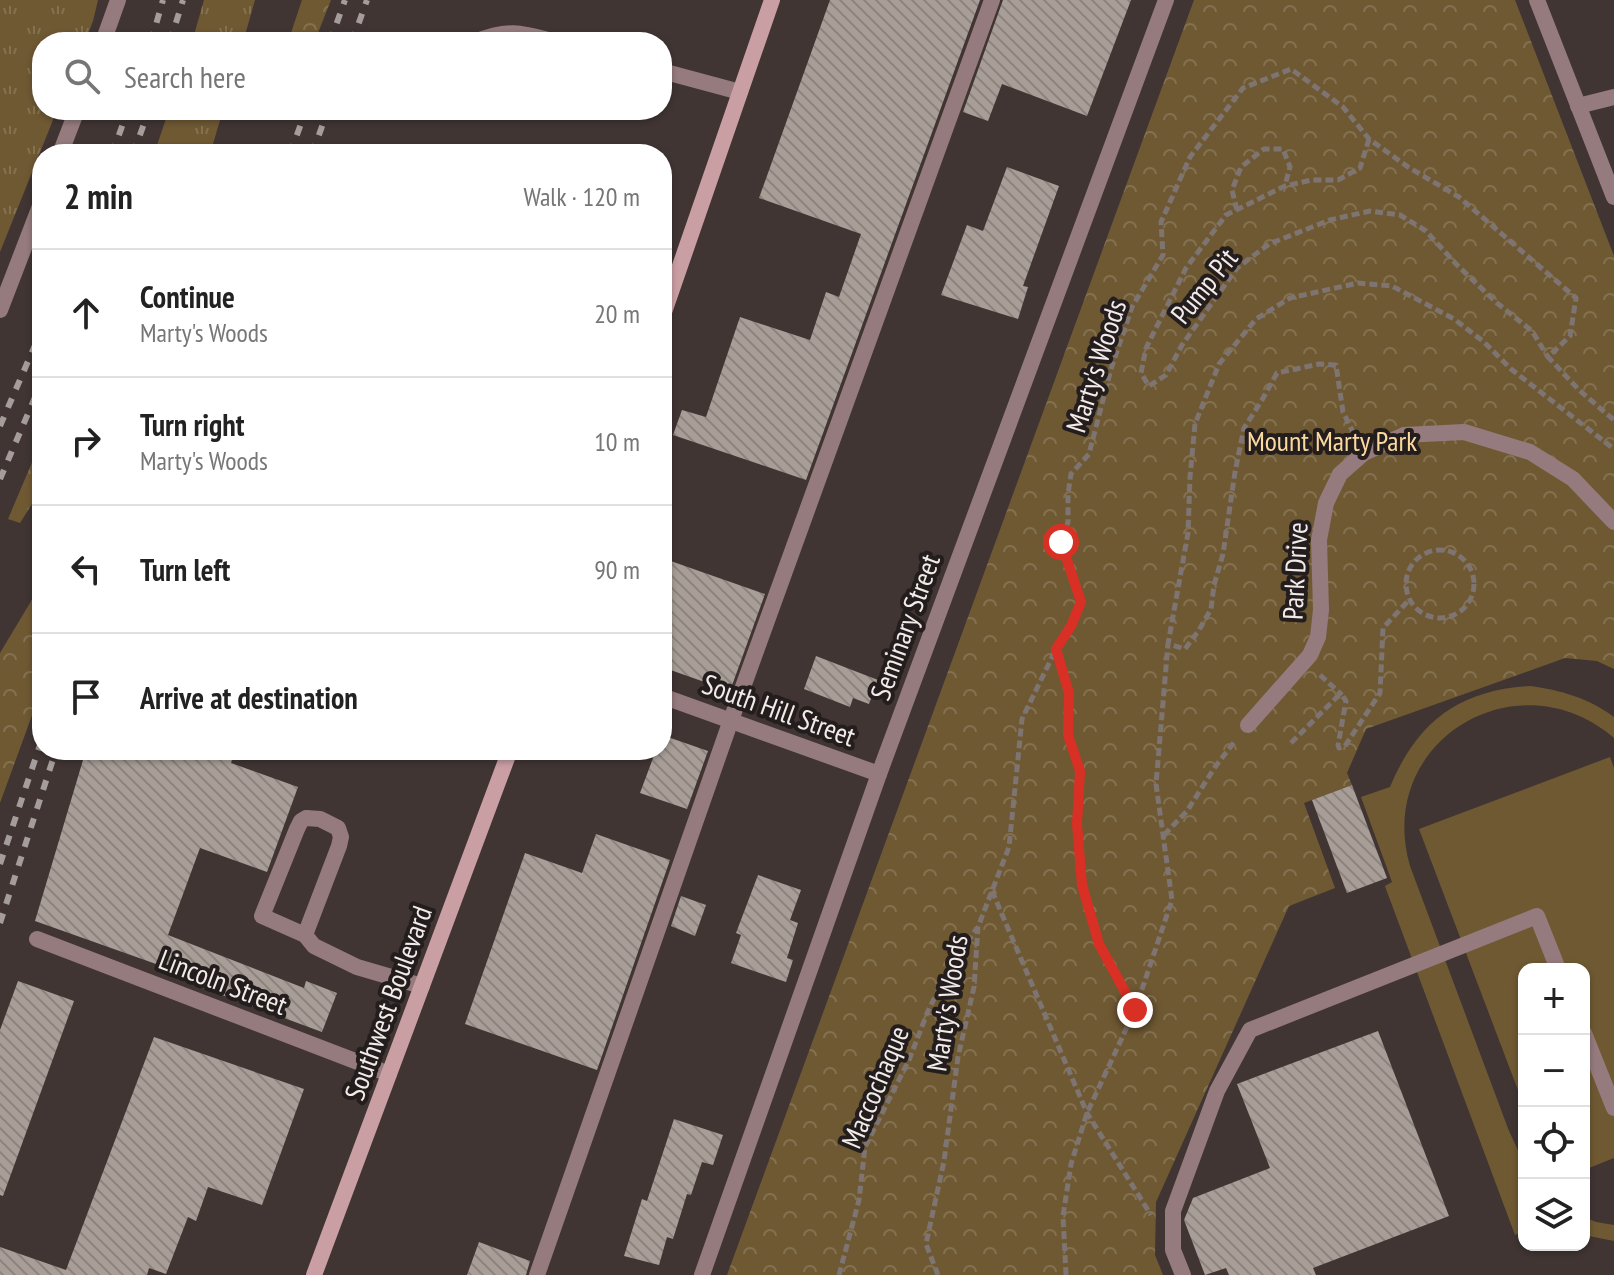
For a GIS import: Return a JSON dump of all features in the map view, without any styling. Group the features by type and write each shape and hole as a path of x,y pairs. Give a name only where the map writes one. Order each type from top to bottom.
{"main road":[{"path":"672,289 772,0"},
{"name":"Southwest Boulevard","path":"314,1275 506,760"}],"street":[{"path":"107,32 118,0"},
{"path":"537,1275 731,720 992,0"},
{"name":"Seminary Street","path":"702,1275 879,774 1166,0"},
{"path":"1537,0 1614,197"},
{"path":"672,74 740,92"},
{"path":"1578,106 1614,97"},
{"path":"64,144 73,120"},
{"path":"0,310 32,227"},
{"name":"Park Drive","path":"1248,725 1310,655 1318,637 1321,610 1319,540 1326,503 1340,474 1364,453 1404,435 1464,432 1530,452 1573,479 1614,522"},
{"name":"South Hill Street","path":"672,699 879,774"},
{"path":"305,935 341,837 338,828 320,819 306,818 297,829 262,916 305,935 314,946 357,967 422,986"},
{"path":"1183,1275 1173,1250 1173,1211 1217,1091 1250,1030 1537,916 1556,963"},
{"name":"Lincoln Street","path":"37,939 389,1074"},
{"path":"1585,1035 1614,1108"}],"path":[{"name":"Marty's Woods","path":"938,1275 926,1244 944,1161 958,1057 974,987 978,927 1009,847 1022,719 1081,602 1061,542 1068,522 1071,474 1089,454 1111,369 1132,307 1163,255 1161,222 1190,157 1243,88 1291,69 1343,107 1369,139 1408,167 1459,197 1576,298 1570,336 1548,357"},
{"name":"Pump Pit","path":"1369,139 1360,168 1338,180 1312,180 1285,186 1226,215 1186,268 1146,348 1141,373 1149,386 1166,375 1182,345 1237,268 1269,244 1330,220 1370,211 1400,215 1426,231 1497,303 1532,331 1548,357"},
{"name":"Pump Pit","path":"1237,210 1232,190 1241,167 1264,149 1283,149 1290,167 1285,186"},
{"path":"1066,1275 1063,1216 1071,1164 1087,1113 1135,1010 1172,900 1156,784 1168,644 1188,533 1195,424 1219,364 1256,319 1290,298 1358,283 1392,286 1454,319 1484,342 1511,369 1614,449"},
{"path":"1548,357 1579,390 1614,420"},
{"path":"1168,644 1185,649 1211,609 1244,428 1277,373 1319,364 1336,365 1343,412 1364,453"},
{"path":"1447,550 1461,557 1471,569 1475,584 1471,599 1462,611 1448,618 1433,619 1419,612 1409,600 1405,585 1408,570 1418,558 1431,551 1447,550"},
{"path":"1305,661 1346,701 1338,745 1339,748 1345,746 1380,693 1383,628 1409,600"},
{"path":"1056,649 1069,693 1068,735 1080,771 1077,824 1082,885 1099,944 1135,1010"},
{"path":"1291,743 1342,695"},
{"path":"1163,836 1187,811 1215,767 1248,725"},
{"path":"992,890 1087,1113 1173,1250"},
{"name":"Maccochaque","path":"839,1275 859,1200 865,1147 909,1060 947,973 978,927"}],"green space":[{"path":"0,0 98,0 89,32 32,32 32,120 53,120 43,144 32,144 32,172 0,252"},
{"path":"204,0 255,0 246,32 195,32"},
{"path":"302,0 331,0 318,32 291,32"},
{"name":"Mount Marty Park","path":"1194,0 1515,0 1614,256 1614,669 1597,661 1565,658 1366,729 1347,773 1352,785 1304,803 1335,888 1289,906 1156,1202 1155,1255 1163,1275 727,1275"},
{"path":"166,120 220,120 213,144 157,144"},
{"path":"32,463 32,504 20,523 8,519"},
{"path":"32,600 32,715 0,803 0,653"},
{"path":"1530,686 1552,690 1595,705 1614,717 1614,738 1576,715 1536,706 1497,709 1462,724 1433,749 1413,782 1404,821 1410,866 1518,1150 1518,1234 1515,1235 1386,889 1385,886 1392,882 1361,797 1390,787 1413,744 1444,714 1482,694"},
{"path":"1610,757 1614,768 1614,1158 1590,1168 1590,963 1518,963 1518,1090 1419,829"},
{"path":"1590,1220 1614,1225 1614,1241 1590,1236"}],"building":[{"path":"830,0 980,0 806,480 673,435 682,410 706,417 740,317 810,340 826,292 839,297 861,234 759,198"},
{"path":"1003,0 1131,0 1087,116 1002,84 988,121 963,112"},
{"path":"1007,167 1059,186 1023,286 1028,287 1018,319 941,295 967,225 983,231"},
{"path":"672,561 765,594 730,691 672,671"},
{"path":"816,656 878,680 869,704 853,698 850,707 804,689"},
{"path":"672,738 708,751 687,809 640,793 652,760 672,760"},
{"path":"83,760 232,760 231,763 298,787 267,872 200,848 168,935 304,988 306,981 337,993 322,1032 184,981 187,975 35,921"},
{"path":"1352,785 1387,878 1347,893 1312,800"},
{"path":"596,834 670,860 597,1070 465,1024 525,853 582,873"},
{"path":"758,875 801,890 790,920 798,923 787,958 793,960 786,982 731,963 741,935 736,933"},
{"path":"681,896 706,905 695,936 671,926"},
{"path":"18,981 74,1001 3,1196 0,1195 0,1030"},
{"path":"1378,1031 1449,1216 1313,1268 1316,1275 1229,1275 1226,1268 1205,1275 1184,1220 1193,1198 1270,1168 1237,1084"},
{"path":"154,1037 304,1089 262,1205 208,1187 196,1221 188,1217 166,1274 149,1268 147,1275 0,1275 0,1247 66,1270"},
{"path":"674,1119 723,1135 713,1165 702,1162 691,1195 687,1194 673,1239 667,1237 659,1265 624,1256 642,1199 647,1201"},
{"path":"479,1242 530,1261 526,1275 467,1275"}],"railway":[{"path":"154,32 163,0"},
{"path":"173,32 183,0"},
{"path":"334,32 345,0"},
{"path":"356,32 367,0"},
{"path":"116,144 124,120"},
{"path":"137,144 145,120"},
{"path":"294,144 302,120"},
{"path":"316,144 324,120"},
{"path":"0,426 32,352"},
{"path":"0,479 32,404"},
{"path":"0,864 35,760"},
{"path":"0,923 53,760"}],"route":[{"path":"1061,542 1081,602 1071,626 1056,649 1069,693 1068,735 1080,771 1077,824 1082,885 1099,944 1135,1010"}]}
